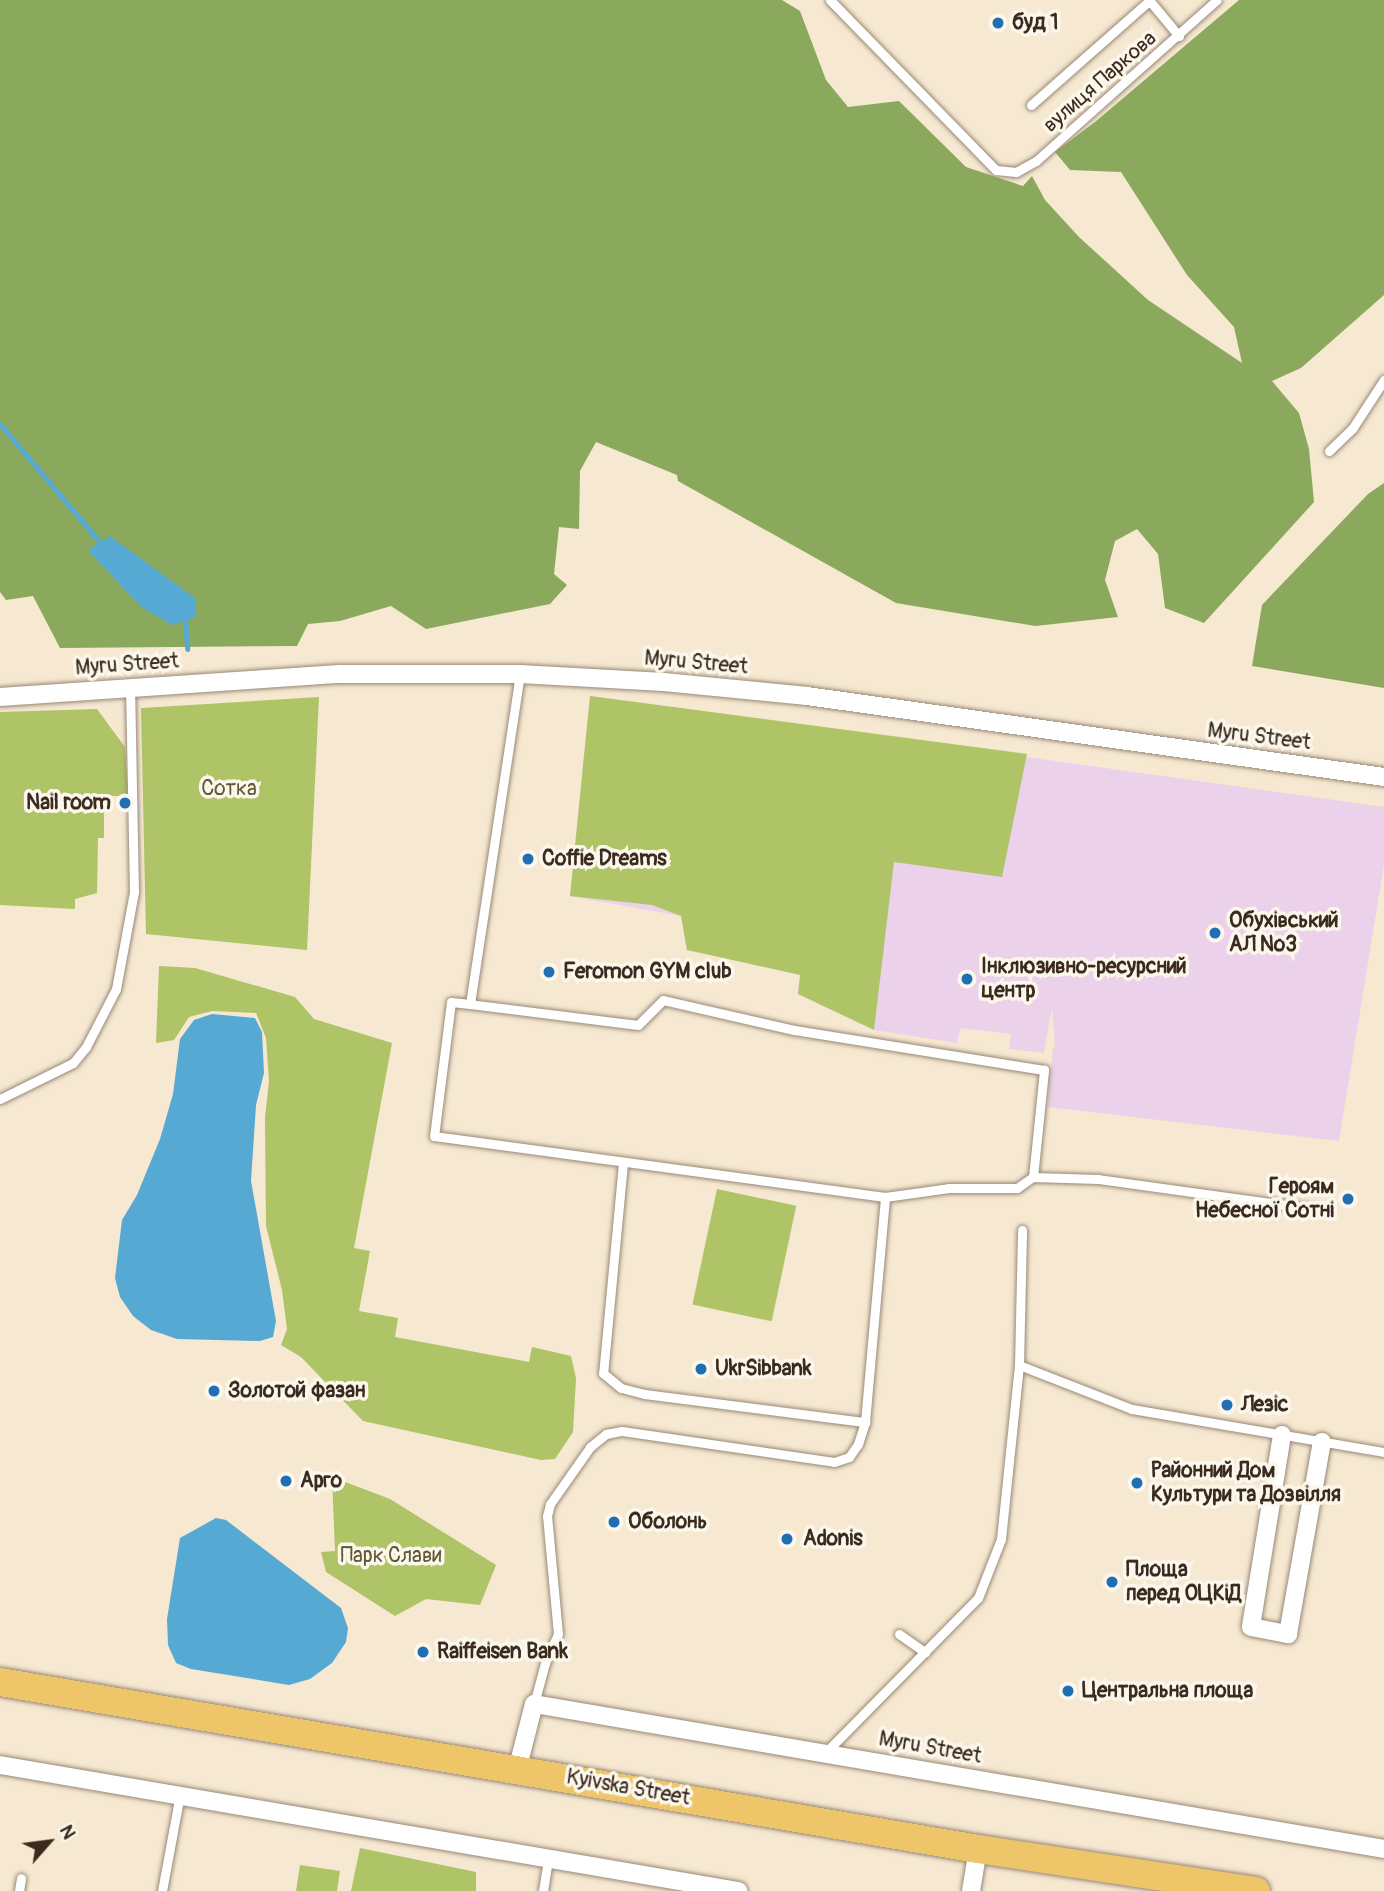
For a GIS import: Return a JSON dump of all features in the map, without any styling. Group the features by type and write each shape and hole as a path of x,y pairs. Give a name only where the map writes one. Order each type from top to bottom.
{"main road":[{"name":"Kyivska Street","path":"0,1682 978,1849 1256,1891"}],"street":[{"name":"Myru Street","path":"0,697 339,674 520,674 664,682 807,696 1384,776"},
{"path":"1282,1435 1251,1627 1288,1634 1322,1442"},
{"name":"Myru Street","path":"534,1704 1384,1849"},
{"path":"517,1769 534,1704"},
{"path":"0,1765 738,1891"},
{"path":"971,1891 978,1849"}],"lane":[{"name":"вулиця Паркова","path":"830,0 996,170 1016,172 1036,161 1179,36 1216,0"},
{"path":"1031,105 1149,0 1179,36"},
{"path":"1329,451 1352,429 1384,380"},
{"path":"470,1004 520,674"},
{"path":"0,1099 73,1063 86,1047 116,989 134,892 131,687"},
{"path":"1033,1177 1044,1070 794,1030 663,1000 638,1025 451,1002 434,1136 885,1197 949,1188 1017,1188 1033,1177 1098,1180 1313,1209"},
{"path":"623,1163 603,1373 621,1388 645,1394 864,1422"},
{"path":"534,1704 545,1663 558,1634 548,1516 550,1504 590,1447 606,1434 622,1431 834,1462 849,1457 858,1444 864,1422 885,1197"},
{"path":"825,1753 978,1598 1001,1539 1018,1365 1022,1230"},
{"path":"1018,1365 1132,1409 1384,1452"},
{"path":"899,1634 925,1652"},
{"path":"162,1891 180,1794"},
{"path":"543,1891 548,1858"},
{"path":"19,1891 21,1878"}],"shaded area":[{"name":"Обухівський АЛ №3","path":"590,696 1384,807 1384,864 1339,1141 1048,1107 1053,1047 1055,1049 1052,1007 1044,1053 1009,1049 1011,1034 960,1028 957,1043 874,1030 880,974 687,950 681,916 570,896"}],"green space":[{"path":"0,0 782,0 800,11 826,80 848,107 899,101 966,167 1023,186 1032,176 1045,200 1079,237 1148,300 1242,363 1234,327 1187,275 1121,172 1070,170 1055,152 1095,122 1239,0 1384,0 1384,295 1301,368 1272,381 1299,413 1309,449 1314,502 1204,623 1165,608 1158,554 1137,529 1115,541 1105,580 1118,617 1035,626 896,603 678,481 677,475 596,442 580,471 579,529 559,527 554,574 567,585 550,604 426,629 391,606 340,621 308,624 297,646 60,648 33,596 6,600 0,592"},
{"path":"1384,483 1384,688 1252,666 1262,605 1368,494"},
{"path":"590,696 1027,754 1002,877 894,862 874,1030 798,994 800,975 687,950 681,916 652,905 570,896"},
{"name":"Сотка","path":"319,697 307,950 146,934 141,708"},
{"path":"97,709 125,747 128,796 104,796 104,838 98,838 97,893 75,899 75,909 0,905 0,712"},
{"path":"159,966 195,968 295,997 314,1019 392,1043 354,1248 370,1251 359,1311 398,1318 395,1337 529,1362 532,1347 571,1356 576,1378 573,1432 555,1459 541,1460 363,1421 301,1357 281,1345 287,1329 282,1290 266,1226 265,1117 269,1081 266,1038 256,1013 212,1011 189,1017 174,1040 156,1043"},
{"path":"717,1189 796,1206 772,1321 692,1304"},
{"name":"Парк Слави","path":"332,1477 390,1499 496,1565 480,1605 426,1599 395,1616 326,1572 321,1552 335,1551"},
{"path":"360,1848 476,1872 476,1891 351,1891"},
{"path":"300,1865 340,1871 337,1891 296,1891"}],"water":[{"path":"110,536 195,598 196,617 172,625 140,606 88,550"},
{"path":"212,1014 255,1018 262,1032 264,1073 256,1105 251,1181 276,1321 273,1337 260,1341 177,1339 151,1330 133,1316 120,1297 115,1278 122,1220 137,1195 160,1139 173,1094 180,1039 194,1020"},
{"path":"216,1518 226,1520 341,1608 348,1628 346,1642 332,1663 310,1679 289,1685 191,1669 176,1663 168,1645 167,1619 180,1538"}],"waterway":[{"path":"0,424 104,547"},
{"path":"185,617 187,649"}],"place":[{"name":"буд 1","path":"998,23"},
{"name":"Nail room","path":"125,803"},
{"name":"Coffie Dreams","path":"528,859"},
{"name":"Обухівський АЛ №3","path":"1215,933"},
{"name":"Feromon GYM club","path":"549,972"},
{"name":"Інклюзивно-ресурсний центр","path":"967,979"},
{"name":"Героям Небесної Сотні","path":"1348,1199"},
{"name":"UkrSibbank","path":"701,1369"},
{"name":"Золотой фазан","path":"214,1391"},
{"name":"Лезіс","path":"1227,1405"},
{"name":"Арго","path":"286,1481"},
{"name":"Районний Дом Культури та Дозвілля","path":"1137,1483"},
{"name":"Оболонь","path":"614,1522"},
{"name":"Adonis","path":"787,1539"},
{"name":"Площа перед ОЦКіД","path":"1112,1582"},
{"name":"Raiffeisen Bank","path":"423,1652"},
{"name":"Центральна площа","path":"1068,1691"}]}
